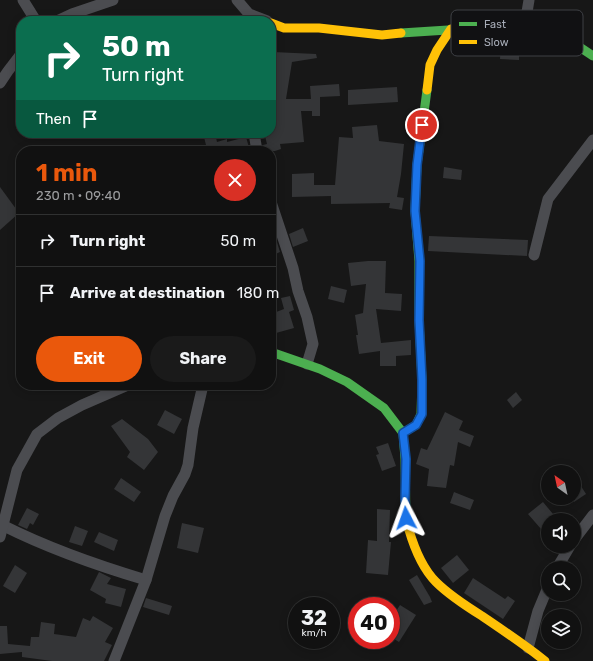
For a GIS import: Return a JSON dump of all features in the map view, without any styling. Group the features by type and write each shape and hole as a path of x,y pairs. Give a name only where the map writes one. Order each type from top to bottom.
{"street":[{"path":"23,0 33,16"},
{"path":"67,16 113,0"},
{"path":"237,0 249,14 254,16"},
{"path":"527,10 529,0"},
{"path":"276,25 284,28 319,28 382,35 451,29"},
{"path":"403,433 416,425 422,414 419,320 420,261 415,211 417,165 430,65 437,50 451,29"},
{"path":"583,49 593,56"},
{"path":"0,84 16,61"},
{"path":"534,255 548,199 593,140"},
{"path":"276,217 293,268 313,344 307,364"},
{"path":"276,354 320,369 347,382 384,408 403,433 406,459 406,518 414,543 428,572 438,585 452,596 545,661"},
{"path":"0,537 4,526 16,470 37,434 58,418 76,408 117,390"},
{"path":"114,661 146,580 165,516 188,465 193,428 202,390"},
{"path":"581,530 593,515"},
{"path":"4,526 26,537 117,572 146,580"},
{"path":"528,648 542,601"}],"building":[{"path":"276,52 316,54 317,58 292,62 286,99 311,99 310,86 339,84 340,96 320,97 320,116 312,116 312,111 301,111 304,142 280,144 281,149 276,151 276,146 263,146 267,144 266,138 276,138"},
{"path":"500,56 519,56 519,60 500,59"},
{"path":"397,87 398,102 348,105 348,90"},
{"path":"377,125 379,141 404,144 397,197 404,198 402,210 389,208 390,203 331,204 331,196 292,197 292,174 314,173 314,185 335,185 339,137 353,138 352,127"},
{"path":"204,138 216,138 217,142 227,139 227,142 246,138 249,146 202,146 206,145"},
{"path":"444,167 462,170 461,180 443,178"},
{"path":"0,187 16,209 16,216 0,230"},
{"path":"303,228 308,241 293,247 289,234"},
{"path":"429,236 528,240 527,256 428,251"},
{"path":"276,239 280,252 276,254"},
{"path":"386,261 385,293 402,294 401,311 376,309 381,343 411,340 411,355 396,356 396,366 380,366 380,351 359,354 355,315 363,313 366,284 351,286 348,263"},
{"path":"331,286 347,290 344,303 328,299"},
{"path":"290,296 294,310 289,312 294,328 276,333 276,312 284,309 281,298"},
{"path":"516,392 522,400 513,408 507,400"},
{"path":"165,410 182,419 174,434 157,425"},
{"path":"445,412 463,421 459,430 474,436 470,447 458,442 454,466 450,465 446,488 427,486 429,469 416,464 421,448 427,450"},
{"path":"122,419 148,439 158,452 144,470 127,457 130,452 111,426"},
{"path":"388,443 396,466 382,471 376,455 379,454 376,447"},
{"path":"121,478 141,492 134,502 114,489"},
{"path":"581,486 586,494 581,497"},
{"path":"454,492 474,500 470,510 450,503"},
{"path":"541,504 541,505 546,505 552,513 541,513 541,529 528,514"},
{"path":"27,508 39,514 33,525 30,523 27,529 18,525"},
{"path":"377,509 390,510 389,542 391,542 388,575 366,573 368,540 377,541"},
{"path":"182,523 204,528 198,553 177,548"},
{"path":"75,526 88,531 82,546 69,542"},
{"path":"99,532 118,540 114,551 94,542"},
{"path":"457,555 469,570 453,583 441,568"},
{"path":"15,565 27,573 15,593 3,586"},
{"path":"99,572 111,578 107,584 126,589 121,607 105,603 106,599 90,590"},
{"path":"417,575 432,602 424,605 409,580"},
{"path":"473,578 505,599 508,596 515,601 503,619 464,593"},
{"path":"146,598 172,606 169,615 143,607"},
{"path":"400,605 416,615 400,640"},
{"path":"93,616 113,628 105,642 112,645 104,661 52,661 22,657 22,652 0,654 0,626 7,626 8,644 30,646 31,637 39,637 41,622 55,624 54,634 76,637 83,618 90,621"}],"traffic: fast":[{"path":"401,33 451,30"},
{"path":"583,49 593,56"},
{"path":"403,433 416,425 421,414 422,380 419,320 419,261 415,211 417,165 427,90"},
{"path":"276,354 320,369 347,382 384,408 403,433 406,518 409,530"}],"traffic: slow":[{"path":"276,25 284,28 319,28 382,35 401,33"},
{"path":"427,90 430,65 437,50 451,29"},
{"path":"409,530 420,558 427,571 436,582 458,600 545,661"}],"route":[{"path":"406,518 406,459 403,433 416,425 422,414 419,320 420,261 415,211 417,165 422,125"}]}
